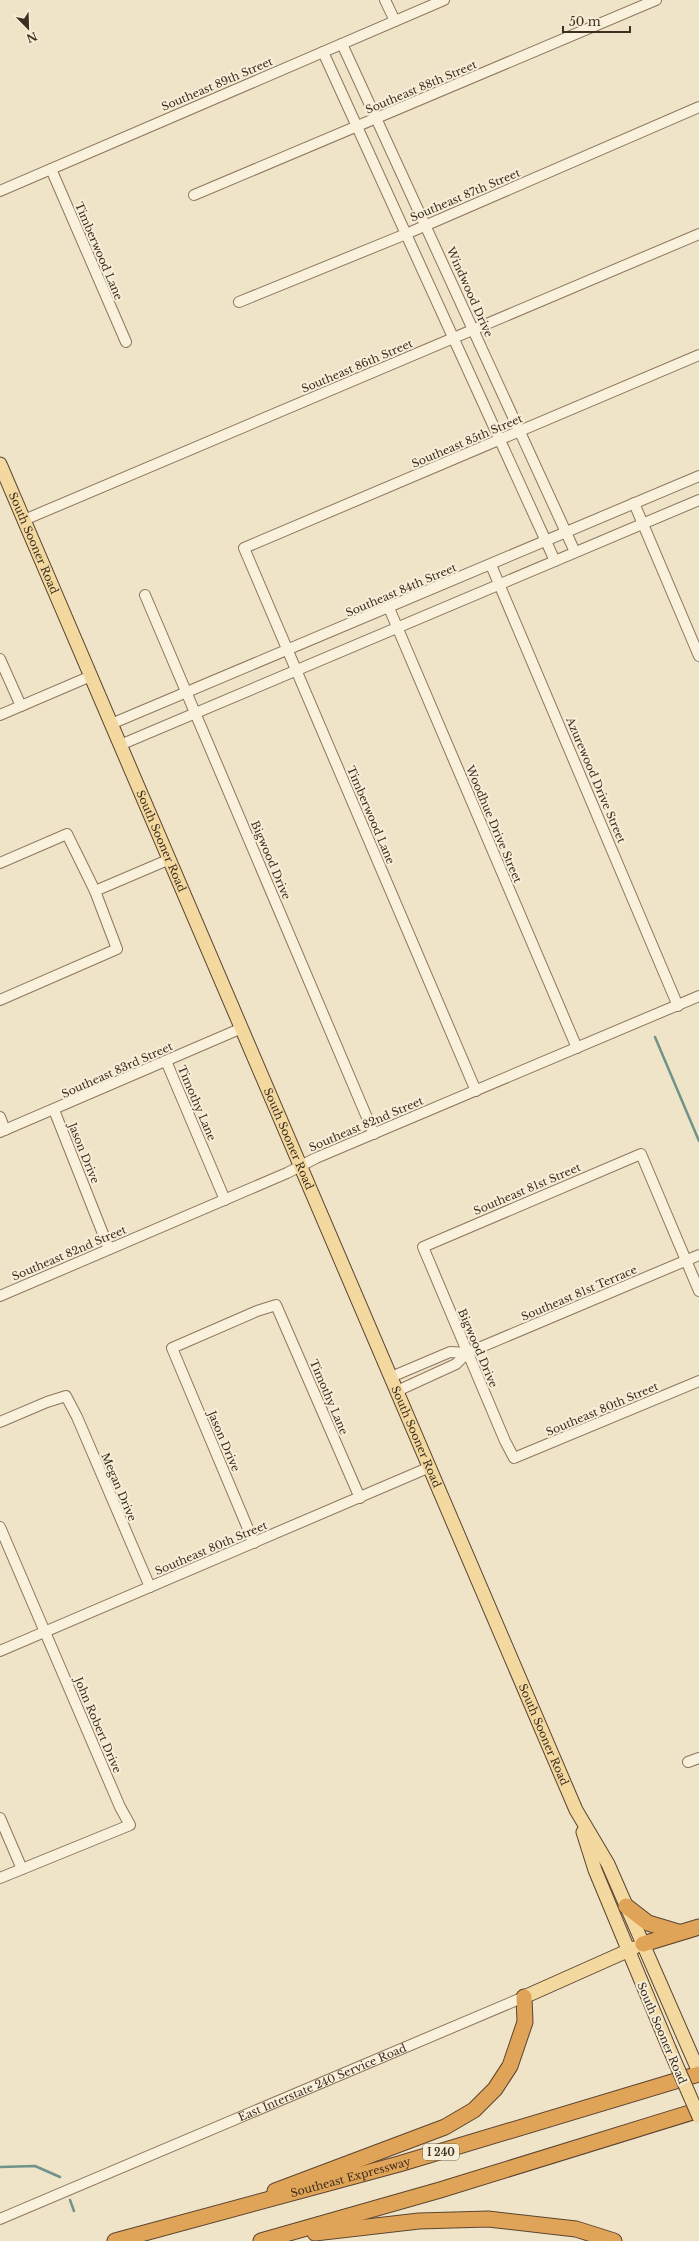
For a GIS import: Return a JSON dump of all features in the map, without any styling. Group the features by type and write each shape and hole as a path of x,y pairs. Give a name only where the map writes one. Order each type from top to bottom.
{"highway":[{"path":"626,1906 648,1923 678,1932"},
{"path":"643,1944 678,1932 699,1927"},
{"path":"222,2213 307,2177 445,2127 474,2110 496,2089 510,2066 526,2022 524,1997"},
{"name":"Southeast Expressway","path":"115,2241 222,2213 491,2138 699,2073"},
{"path":"261,2241 440,2190 699,2110"},
{"path":"278,2236 419,2221 488,2219 576,2229 614,2241"}],"main road":[{"name":"South Sooner Road","path":"1,470 24,520 578,1813 595,1870 627,1951 699,2117"},
{"name":"South Sooner Road","path":"578,1813 608,1864 699,2073"},
{"name":"East Interstate 240 Service Road","path":"524,1997 643,1944"}],"street":[{"path":"385,0 394,21"},
{"name":"Southeast 89th Street","path":"0,191 444,0"},
{"name":"Southeast 88th Street","path":"194,195 656,0"},
{"name":"Windwood Drive","path":"342,44 426,224 575,552"},
{"path":"323,52 555,561"},
{"name":"Southeast 87th Street","path":"239,302 406,234 699,106"},
{"name":"Timberwood Lane","path":"51,168 126,342"},
{"name":"Southeast 86th Street","path":"24,520 699,234"},
{"name":"Southeast 85th Street","path":"244,548 699,355"},
{"name":"Southeast 84th Street","path":"111,724 699,476"},
{"path":"120,745 699,500"},
{"path":"634,503 699,656"},
{"name":"Timberwood Lane","path":"244,548 476,1092"},
{"name":"Azurewood Drive Street","path":"491,565 678,1006"},
{"name":"Bigwood Drive","path":"145,595 374,1134"},
{"name":"Woodhue Drive Street","path":"389,608 577,1048"},
{"path":"0,659 21,706"},
{"path":"0,715 91,676"},
{"path":"0,863 67,834 95,891 117,949 0,1000"},
{"path":"95,891 170,860"},
{"name":"Southeast 82nd Street","path":"0,1296 226,1200 374,1134 476,1092 699,996"},
{"name":"Southeast 83rd Street","path":"3,1131 242,1028"},
{"name":"Timothy Lane","path":"166,1061 226,1200"},
{"name":"Jason Drive","path":"54,1110 109,1249"},
{"path":"0,1117 3,1131"},
{"name":"Southeast 81st Street","path":"423,1246 641,1154 686,1260"},
{"name":"Bigwood Drive","path":"423,1246 468,1354 514,1458"},
{"name":"Southeast 81st Terrace","path":"397,1391 456,1364 468,1354 699,1255"},
{"path":"686,1260 699,1291"},
{"name":"Timothy Lane","path":"172,1348 257,1310 276,1305 360,1498"},
{"name":"Jason Drive","path":"172,1348 254,1543"},
{"name":"Southeast 81st Terrace","path":"391,1377 450,1352 468,1354"},
{"name":"Southeast 80th Street","path":"514,1458 699,1381"},
{"name":"Megan Drive","path":"0,1422 47,1402 66,1396 77,1417 150,1587"},
{"name":"Southeast 80th Street","path":"0,1650 430,1467"},
{"name":"John Robert Drive","path":"0,1527 120,1806 130,1825 22,1869"},
{"path":"688,1762 699,1758"},
{"path":"0,1818 22,1869 0,1878"},
{"name":"East Interstate 240 Service Road","path":"0,2219 524,1997"}],"waterway":[{"path":"655,1037 699,1141"},
{"path":"0,2167 35,2166 60,2177"},
{"path":"70,2200 74,2211"}]}
